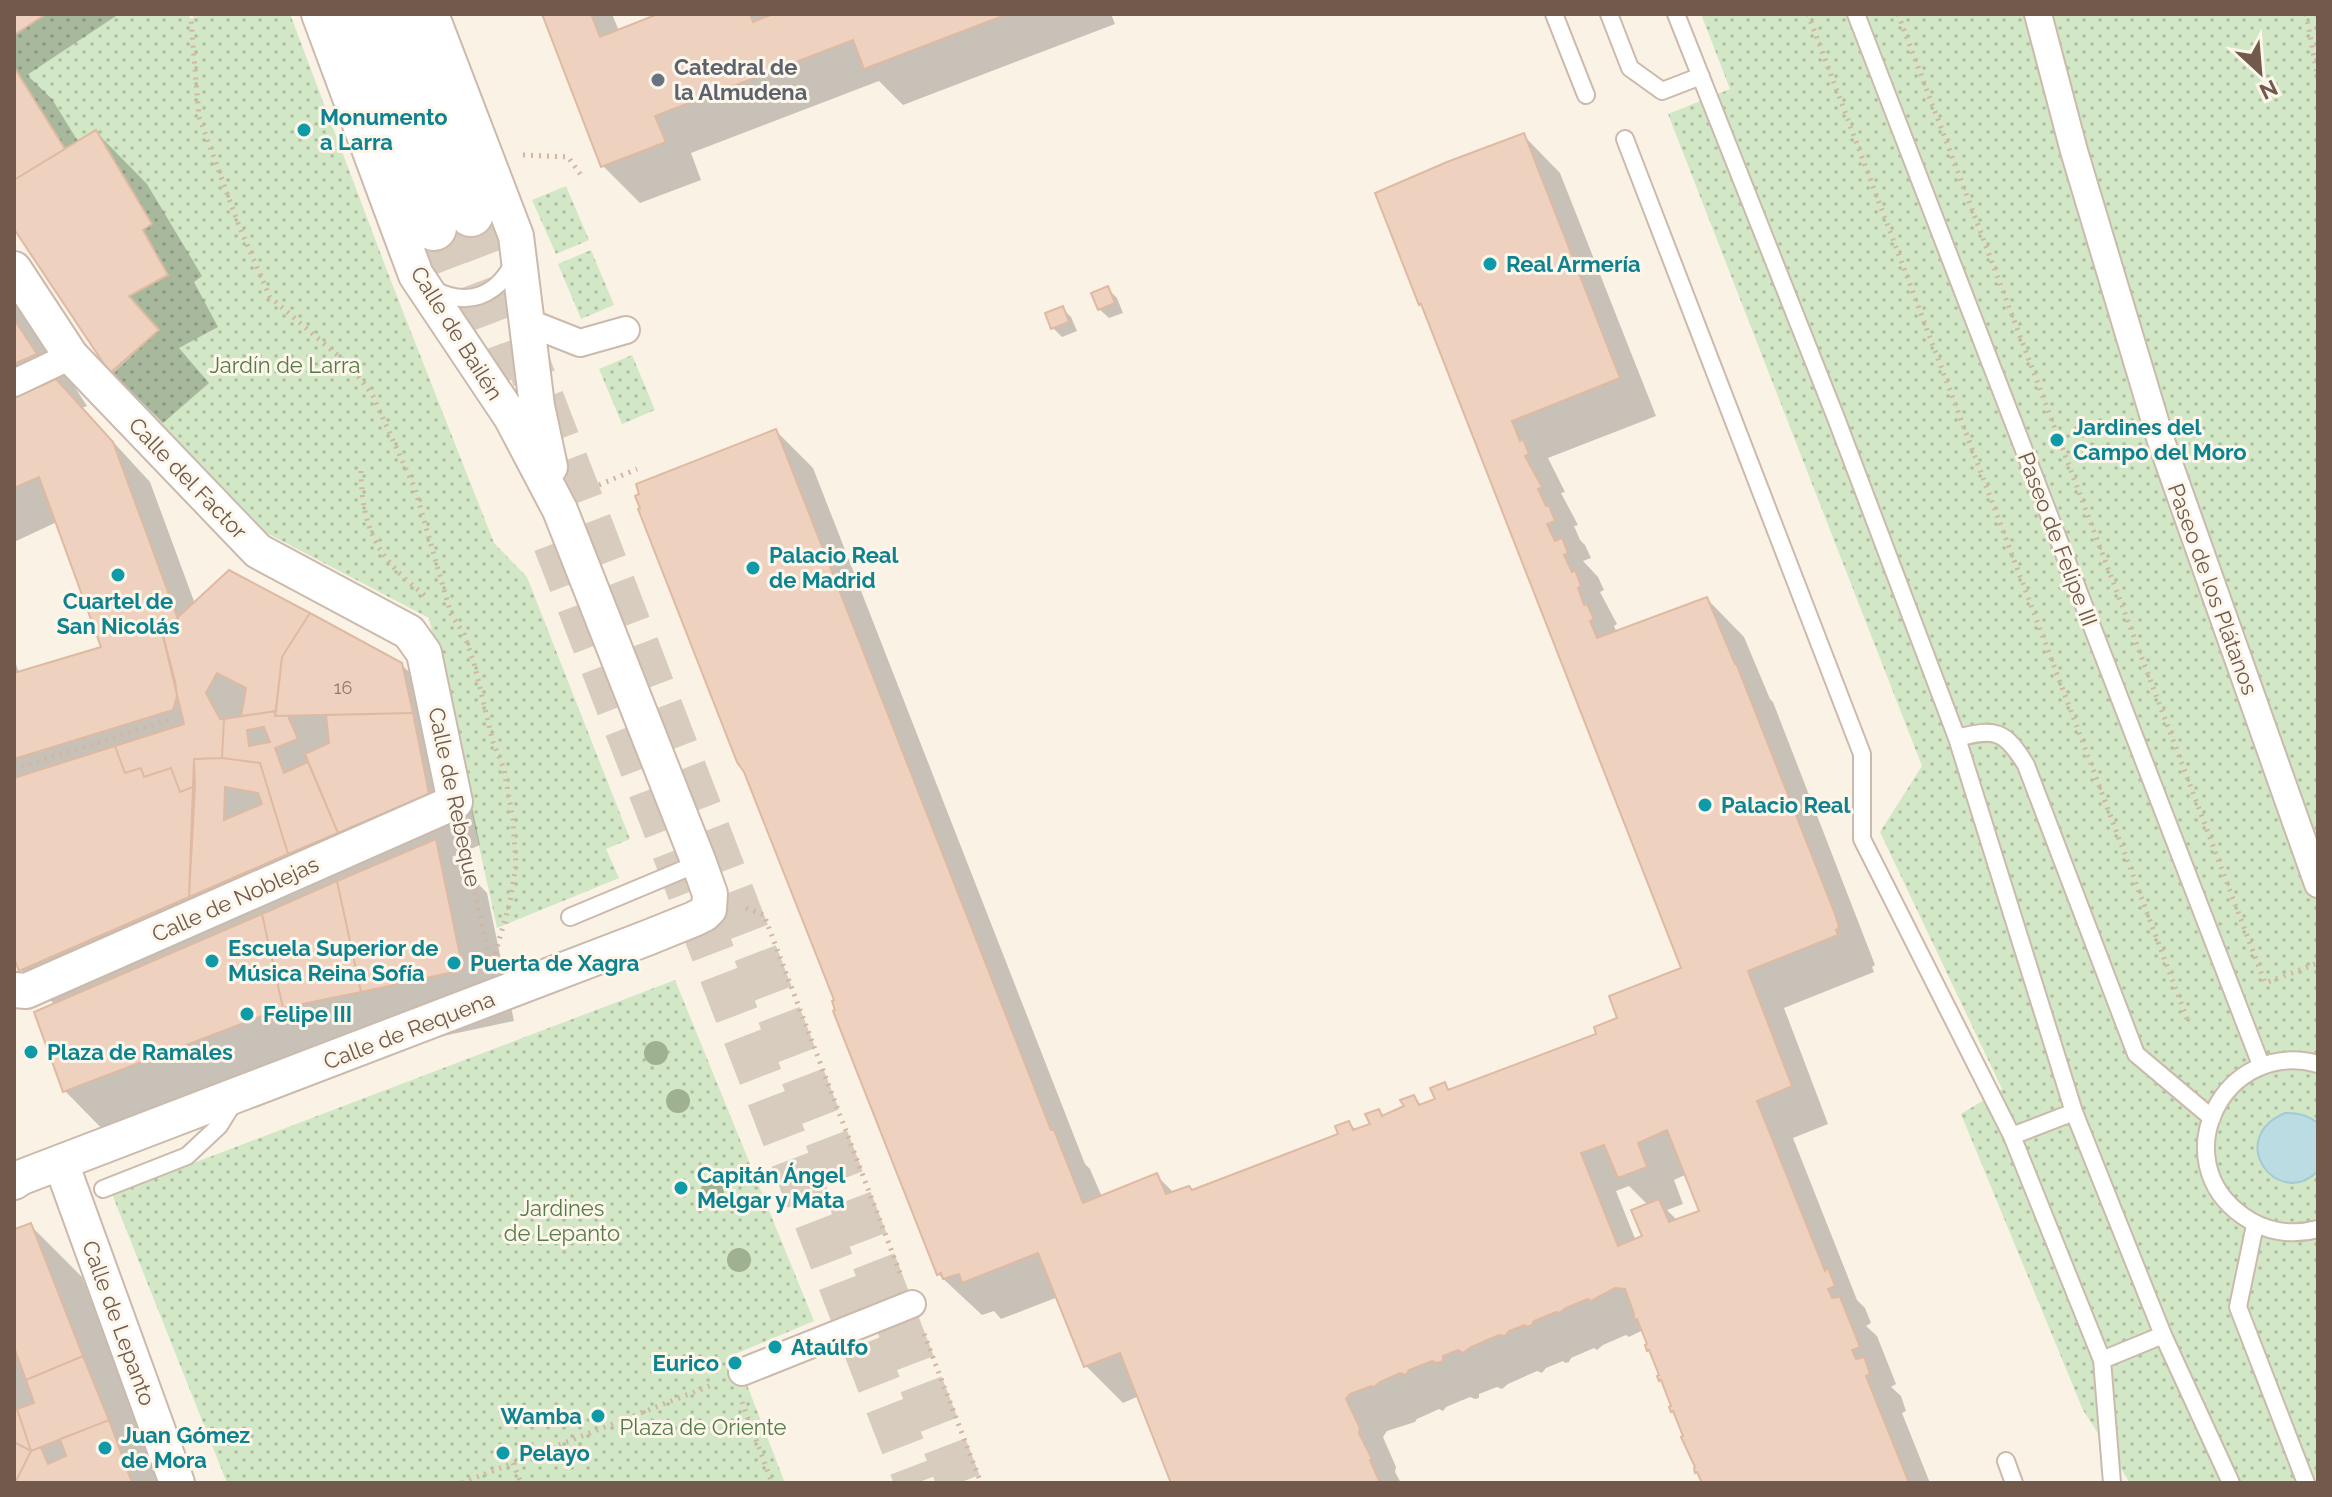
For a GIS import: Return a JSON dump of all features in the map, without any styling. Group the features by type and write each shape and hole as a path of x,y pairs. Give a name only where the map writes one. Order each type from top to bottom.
{"main road":[{"path":"354,14 453,221 399,14"}],"street":[{"name":"Calle de Bailén","path":"319,14 416,275 511,417 560,510 699,863"},
{"name":"Calle de Bailén","path":"431,14 516,236 537,406 560,510"},
{"name":"Paseo de los Plátanos","path":"2038,14 2078,166 2161,441 2318,884"},
{"name":"Calle del Factor","path":"14,269 71,356 258,551 409,632"},
{"path":"527,322 580,343 626,330"},
{"path":"14,383 71,356"},
{"name":"Calle de Rebeque","path":"409,632 424,653 455,802"},
{"name":"Calle de Noblejas","path":"14,990 26,991 455,802"},
{"name":"Calle de Requena","path":"14,1182 510,992 704,914 709,909 710,894 699,863"},
{"name":"Calle de Lepanto","path":"61,1163 177,1483"},
{"path":"737,1374 912,1304"}],"lane":[{"path":"1554,14 1586,95"},
{"path":"1609,14 1630,68 1662,91 1701,76"},
{"path":"1676,14 1836,418 1957,738 2074,1112 2163,1335 2231,1483"},
{"name":"Paseo de Felipe III","path":"1856,14 2261,1065"},
{"path":"1625,139 1862,754 1862,839 2012,1136 2102,1360 2112,1483"},
{"path":"416,275 443,295 475,297 491,291 504,280 513,264 516,236"},
{"path":"1957,738 1983,731 2003,736 2016,748 2026,765 2136,1054 2212,1118"},
{"path":"570,917 699,863"},
{"path":"2318,1064 2304,1060 2279,1060 2261,1065 2233,1083 2216,1106 2207,1132 2206,1160 2215,1187 2232,1209 2255,1225 2280,1232 2318,1229"},
{"path":"103,1189 187,1156 219,1126 238,1095"},
{"path":"2012,1136 2074,1112"},
{"path":"2255,1225 2238,1307 2306,1483"},
{"path":"2102,1360 2163,1335"},
{"path":"2006,1461 2014,1483"}],"path":[{"path":"193,14 199,117 239,226 270,297 350,366 372,394 415,489 451,614"},
{"path":"1808,14 2189,1024"},
{"path":"1898,14 2265,983 2318,963"},
{"path":"2306,14 2318,78"},
{"path":"516,155 568,157 581,175"},
{"path":"599,485 637,469"},
{"path":"361,471 363,507 383,555 433,601"},
{"path":"442,607 451,614"},
{"name":"Calle de Rebeque","path":"451,614 464,634 474,663 493,742 504,769 513,820 516,866 510,902 491,966 455,802"},
{"path":"14,769 172,719"},
{"path":"764,915 981,1483"},
{"path":"462,1483 737,1374 772,1483"},
{"path":"513,1463 521,1483"}],"green space":[{"name":"Jardín de Larra","path":"47,14 188,14 191,19 202,14 290,14 494,543 527,577 630,839 606,849 619,878 497,928 429,618 263,531 114,373 159,330 129,296 167,275 143,230 152,224 96,130 65,149 14,67 14,35"},
{"name":"Jardines del Campo del Moro","path":"1701,14 2318,14 2318,1483 2130,1483 2083,1410 1961,1114 2002,1089 1880,832 1922,766 1668,114 1730,89"},
{"path":"566,186 589,240 556,254 532,200"},
{"path":"591,250 614,305 581,319 558,264"},
{"path":"632,355 655,410 622,424 599,369"},
{"name":"Jardines de Lepanto","path":"675,980 814,1321 735,1354 785,1483 227,1483 112,1194"}],"water":[{"path":"2285,1113 2303,1115 2318,1123 2318,1171 2303,1181 2287,1182 2274,1177 2264,1167 2258,1153 2259,1139 2267,1125"}],"building":[{"path":"14,14 46,14 14,35"},
{"name":"Catedral de la Almudena","path":"542,14 591,14 600,37 658,14 750,14 753,22 773,14 1008,14 864,69 853,40 655,116 666,142 601,167"},
{"path":"14,67 65,149 14,180"},
{"path":"96,130 152,224 143,230 168,275 129,296 159,330 110,373 14,229 14,180"},
{"name":"Palacio Real","path":"1524,133 1620,378 1512,421 1520,441 1523,439 1529,454 1525,456 1542,487 1538,489 1555,521 1547,524 1555,541 1562,538 1568,553 1564,555 1572,572 1575,570 1584,605 1587,604 1594,619 1590,621 1597,638 1707,597 1835,914 1838,935 1748,971 1792,1086 1757,1101 1825,1271 1828,1268 1835,1286 1828,1289 1832,1298 1840,1297 1860,1347 1852,1350 1856,1359 1864,1357 1870,1374 1866,1376 1909,1483 1702,1483 1695,1473 1637,1319 1634,1320 1625,1289 1615,1288 1591,1301 1588,1299 1534,1321 1532,1325 1509,1331 1505,1336 1499,1335 1463,1353 1458,1350 1443,1356 1443,1361 1432,1361 1409,1370 1406,1375 1400,1373 1374,1387 1350,1394 1346,1399 1380,1483 1171,1483 1120,1353 1084,1367 1038,1253 962,1283 959,1274 943,1279 941,1273 937,1275 833,1011 834,1000 638,509 636,484 776,429 1051,1130 1054,1130 1083,1203 1157,1173 1166,1194 1189,1186 1192,1190 1338,1134 1335,1126 1349,1121 1353,1130 1370,1124 1365,1114 1379,1109 1382,1116 1404,1106 1400,1100 1414,1095 1419,1105 1435,1099 1430,1088 1445,1082 1448,1090 1596,1034 1594,1027 1617,1018 1609,996 1681,968 1375,193","holes":["1667,1130 1699,1211 1669,1222 1659,1199 1631,1210 1642,1236 1618,1246 1581,1153 1604,1145 1618,1178 1647,1167 1638,1143"]},
{"path":"1108,286 1115,303 1098,310 1091,293"},
{"path":"1063,306 1069,322 1051,329 1045,313"},
{"path":"14,319 37,354 14,364"},
{"name":"Cuartel de San Nicolás","path":"56,379 113,442 178,619 162,632 177,696 173,710 14,759 14,673 101,647 39,477 14,488 14,398"},
{"path":"229,570 310,613 282,657 276,711 241,716 246,688 217,673 206,693 220,719 224,719 222,758 194,759 195,786 180,792 171,768 144,777 141,768 125,773 115,746 184,724 162,632"},
{"path":"310,613 402,663 413,713 275,716 282,657"},
{"path":"276,711 275,716 288,716 298,739 275,748 284,773 308,762 338,833 288,854 260,763 222,758 224,719","holes":["264,727 270,742 249,746 247,730"]},
{"path":"413,713 429,794 338,833 305,754 329,743 326,715"},
{"path":"115,746 125,773 141,768 144,777 171,768 180,792 195,786 189,897 19,971 14,958 14,778"},
{"path":"222,758 260,763 288,854 189,897 194,759","holes":["225,787 258,793 262,804 224,820"]},
{"path":"436,839 463,970 361,992 337,881"},
{"path":"337,881 361,992 283,1008 262,914"},
{"name":"Escuela Superior de Música Reina Sofía","path":"262,914 283,1008 63,1092 34,1012"},
{"path":"31,1223 83,1356 26,1380 14,1347 14,1232"},
{"path":"83,1356 109,1420 31,1451 17,1409 34,1403 26,1380"},
{"path":"14,1407 17,1409 31,1451 14,1442"},
{"path":"109,1420 132,1483 15,1483 31,1451 41,1447 48,1464 66,1456 60,1439"},
{"path":"14,1442 31,1451 15,1483 14,1483"}],"tunnel":[{"path":"471,214 959,1483"},
{"path":"434,228 495,386"},
{"path":"555,543 917,1483"}],"place":[{"name":"Catedral de la Almudena","path":"658,80"},
{"name":"Monumento a Larra","path":"304,130"},
{"name":"Real Armería","path":"1490,264"},
{"name":"Jardines del Campo del Moro","path":"2057,440"},
{"name":"Palacio Real de Madrid","path":"753,568"},
{"name":"Cuartel de San Nicolás","path":"118,575"},
{"name":"Palacio Real","path":"1705,805"},
{"name":"Escuela Superior de Música Reina Sofía","path":"212,961"},
{"name":"Puerta de Xagra","path":"454,963"},
{"name":"Felipe III","path":"247,1014"},
{"name":"Plaza de Ramales","path":"31,1052"},
{"name":"Capitán Ángel Melgar y Mata","path":"681,1188"},
{"name":"Ataúlfo","path":"775,1347"},
{"name":"Eurico","path":"735,1363"},
{"name":"Wamba","path":"598,1416"},
{"name":"Juan Gómez de Mora","path":"105,1448"},
{"name":"Pelayo","path":"503,1453"}],"park label":[{"name":"Plaza de Oriente","path":"703,1427"}]}
